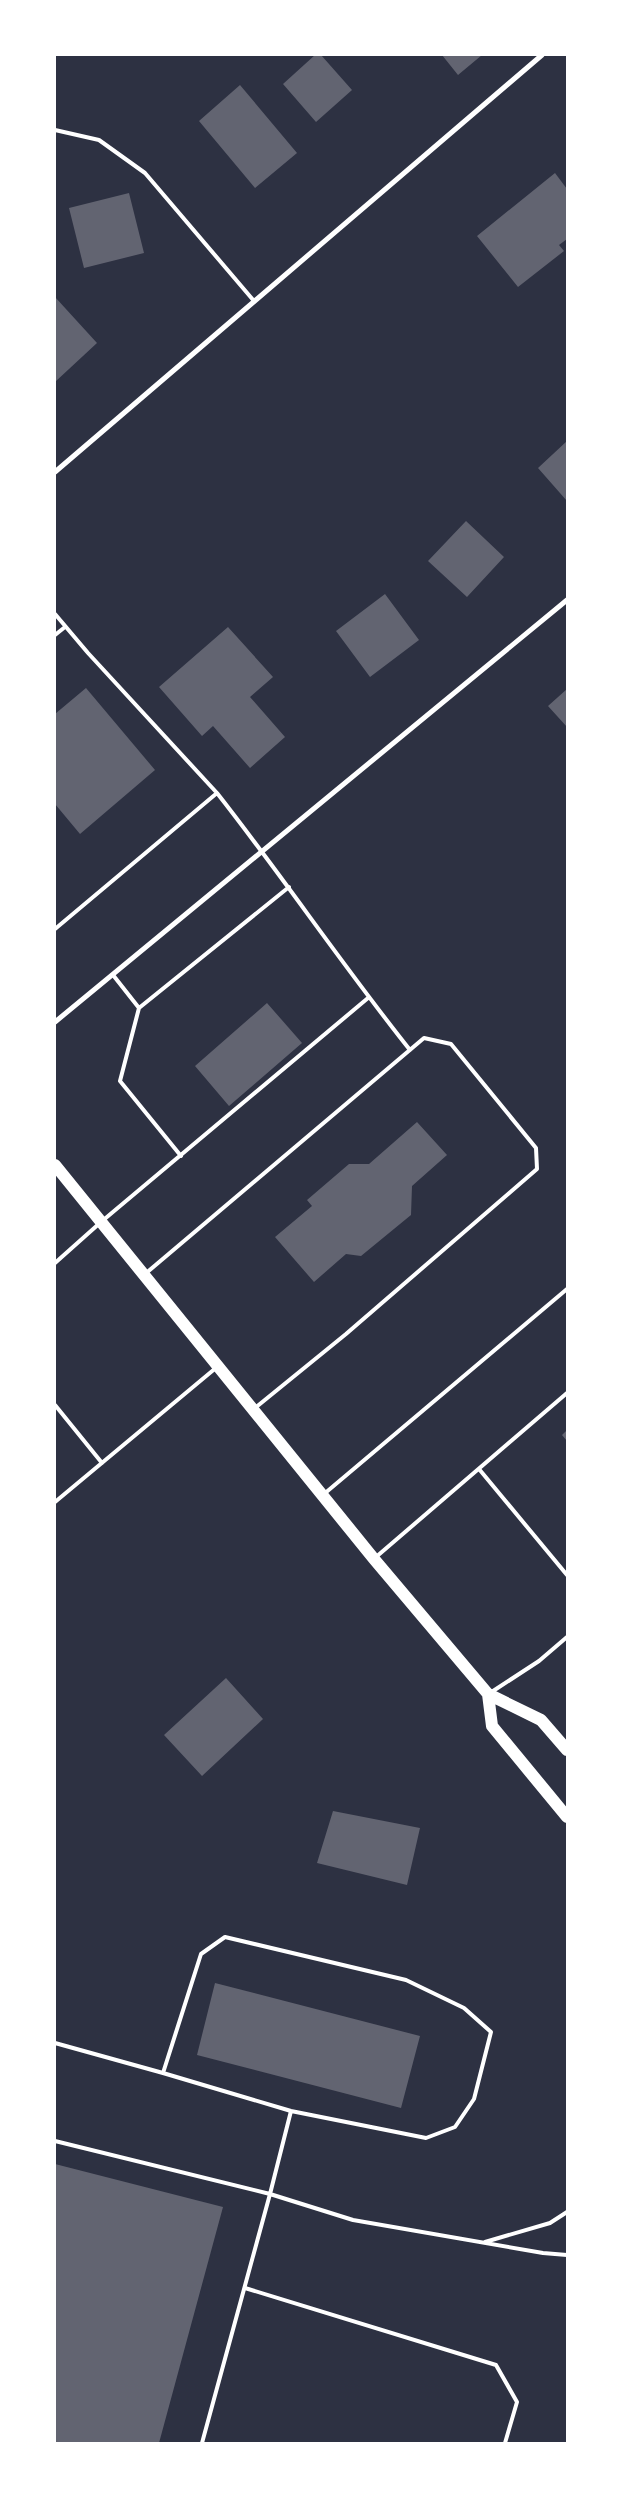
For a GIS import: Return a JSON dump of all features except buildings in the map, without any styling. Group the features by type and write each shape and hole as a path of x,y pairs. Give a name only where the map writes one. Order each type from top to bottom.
{"main road":[{"path":"55,1165 374,1559 488,1694 541,1720 567,1750"},
{"path":"488,1694 492,1726 567,1817"}],"street":[{"path":"55,472 542,55"},
{"path":"55,1022 567,600"}],"lane":[{"path":"55,130 99,140 145,173 254,301"},
{"path":"55,614 217,793 289,887 368,998 410,1050"},
{"path":"55,635 65,627"},
{"path":"55,929 217,793"},
{"path":"180,1156 120,1081 139,1008 289,887"},
{"path":"112,975 139,1008"},
{"path":"55,1264 101,1222 368,998"},
{"path":"144,1275 424,1038 452,1044 536,1148 537,1169 346,1334 253,1409"},
{"path":"322,1495 567,1289"},
{"path":"55,1502 218,1366"},
{"path":"374,1559 567,1393"},
{"path":"55,1405 102,1463"},
{"path":"479,1469 567,1575"},
{"path":"488,1694 539,1661 567,1637"},
{"path":"55,2043 291,2111 426,2138 455,2127 474,2100 491,2032 464,2008 406,1980 226,1937 201,1954 163,2073"},
{"path":"202,2443 291,2111"},
{"path":"55,2141 270,2194 353,2220 543,2253 567,2255"},
{"path":"484,2243 550,2223 567,2212"},
{"path":"245,2288 496,2365 517,2402 506,2443"}]}
